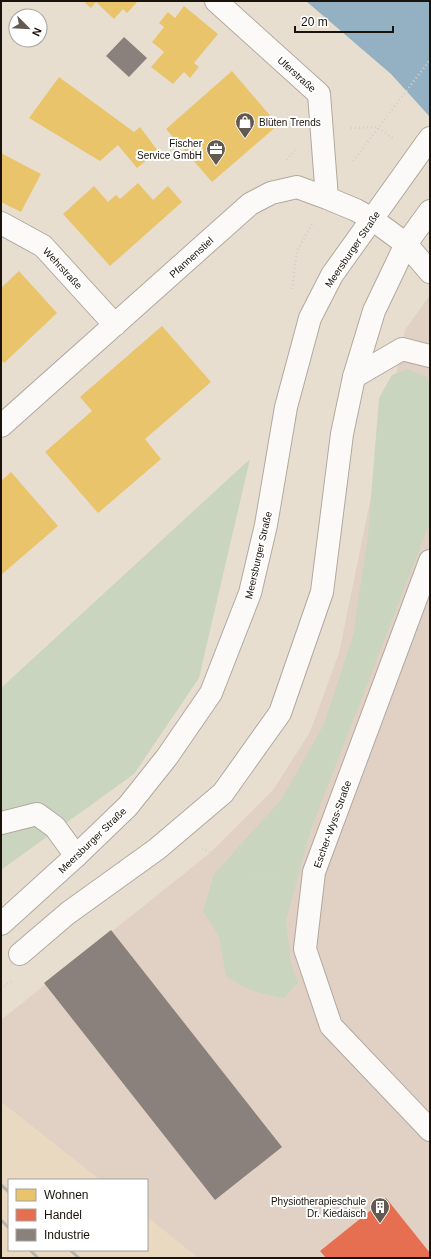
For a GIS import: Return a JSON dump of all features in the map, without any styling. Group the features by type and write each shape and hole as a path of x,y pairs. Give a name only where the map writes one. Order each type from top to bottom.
{"street":[{"name":"Uferstraße","path":"216,1 319,94 327,198"},
{"name":"Meersburger Straße","path":"1,924 76,856 128,806 167,757 211,693 250,593 266,525 286,407 310,318 332,275 429,140"},
{"name":"Pfannenstiel","path":"1,426 250,204 271,193 297,187 327,198 356,210 372,219 406,244"},
{"path":"20,954 68,913 157,849 223,793 280,712 322,592 342,434 354,377 374,311 406,244 430,211"},
{"name":"Wehrstraße","path":"1,223 44,246 115,325"},
{"path":"406,244 430,272"},
{"path":"354,377 402,349 430,356"},
{"name":"Escher-Wyss-Straße","path":"430,561 314,872 305,949 331,1026 430,1130"},
{"path":"1,823 36,814 55,827 76,856"}],"path":[{"path":"290,295 297,251 327,198 430,60"},
{"path":"199,846 252,874 314,872"}],"shaded area":[{"path":"430,295 430,1258 198,1258 148,1218 148,1179 99,1179 1,1102 1,1020 210,853 273,790 310,732 339,653 405,330"},
{"path":"1,1102 99,1179 8,1179 8,1251 148,1251 148,1218 198,1258 1,1258"}],"green space":[{"path":"408,369 426,377 430,384 430,522 311,829 286,920 291,964 298,983 284,998 267,995 247,988 226,976 219,936 203,911 214,874 281,800 324,724 353,636 368,536 379,398 392,375"},
{"path":"250,459 199,678 134,774 1,870 1,688"}],"water":[{"path":"306,1 430,1 430,117 391,74"}],"building: Wohnen":[{"path":"83,1 138,1 127,13 123,9 114,19 96,2 91,8"},
{"path":"184,6 218,34 194,63 199,67 190,78 184,72 173,84 151,67 164,52 152,42 164,27 159,23 168,12 175,18"},
{"path":"232,71 278,125 212,182 166,129"},
{"path":"59,77 134,132 140,127 158,151 137,168 118,145 100,161 29,118"},
{"path":"1,153 41,174 21,212 1,202"},
{"path":"138,183 153,200 168,186 182,202 110,266 63,214 94,186 108,202 116,195 120,199"},
{"path":"19,271 57,313 4,363 1,360 1,288"},
{"path":"162,326 211,382 145,439 161,459 98,513 45,452 92,411 80,397"},
{"path":"11,472 58,526 1,575 1,481"}],"building: Handel":[{"name":"Physiotherapieschule Dr. Kiedaisch","path":"386,1198 430,1253 430,1258 326,1258 320,1251"}],"building: Industrie":[{"path":"124,37 147,58 129,77 106,56"},
{"path":"111,930 282,1147 215,1200 44,983"}],"railway":[{"path":"1,1185 8,1191"},
{"path":"1,1220 8,1227"},
{"path":"31,1251 38,1258"},
{"path":"71,1251 79,1258"}],"place":[{"name":"Blüten Trends","path":"245,139"},
{"name":"Fischer Service GmbH","path":"216,166"},
{"name":"Physiotherapieschule Dr. Kiedaisch","path":"380,1224"}]}
